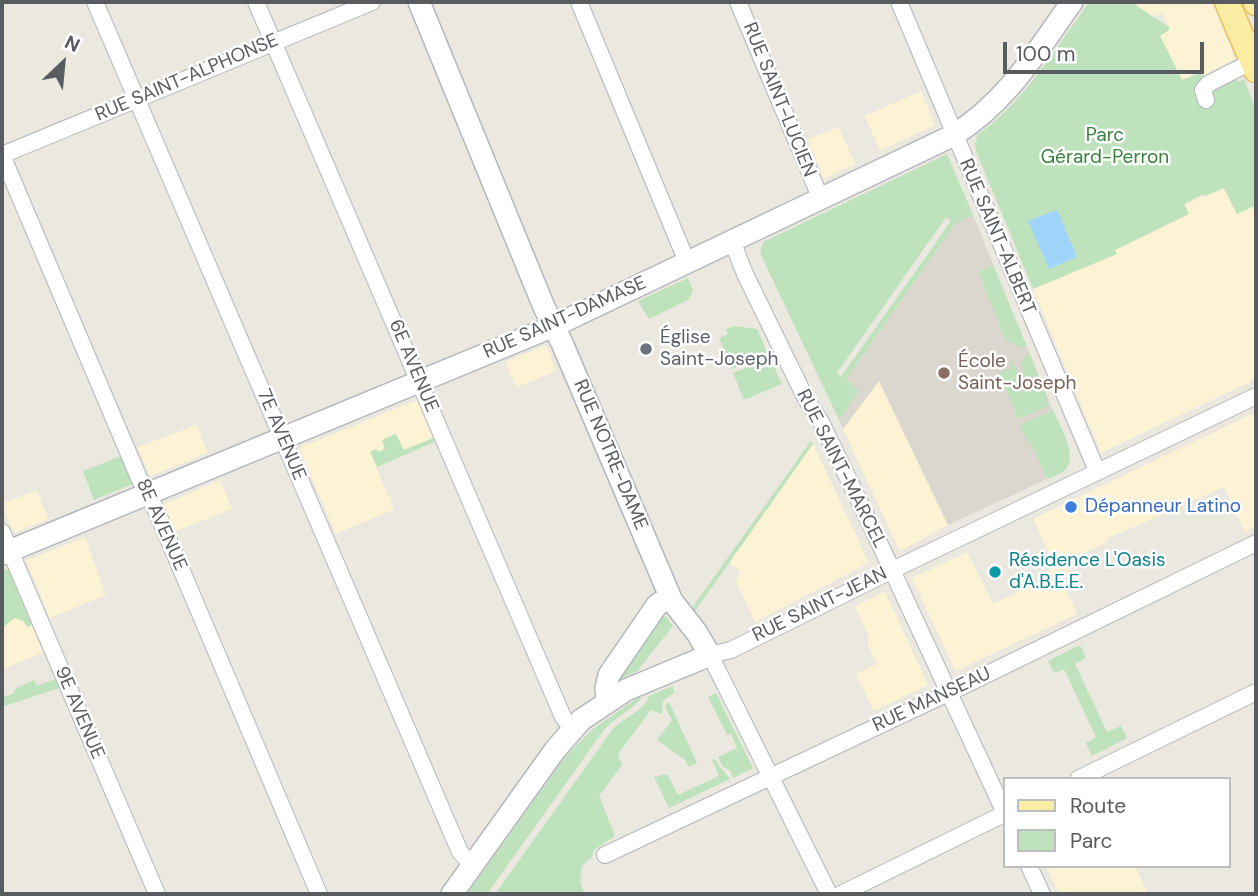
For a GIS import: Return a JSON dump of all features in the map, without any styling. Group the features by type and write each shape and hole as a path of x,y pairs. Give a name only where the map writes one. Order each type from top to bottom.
{"main road":[{"path":"1227,2 1255,65"}],"street":[{"name":"7E AVENUE","path":"95,2 460,852 472,865"},
{"name":"6E AVENUE","path":"256,2 564,718 572,729"},
{"name":"RUE SAINT-ALPHONSE","path":"2,155 372,2"},
{"name":"RUE NOTRE-DAME","path":"419,2 670,597 710,655 829,894"},
{"path":"579,2 687,262"},
{"name":"RUE SAINT-LUCIEN","path":"738,2 820,197"},
{"name":"RUE SAINT-ALBERT","path":"899,2 1097,471"},
{"name":"RUE SAINT-DAMASE","path":"4,546 147,494 554,326 954,135 1005,95 1070,3"},
{"path":"1206,100 1203,90 1208,83 1255,65"},
{"name":"8E AVENUE","path":"2,155 319,894"},
{"name":"RUE SAINT-MARCEL","path":"732,241 745,274 806,399 821,422 892,570 1002,809"},
{"name":"RUE SAINT-JEAN","path":"452,894 572,729 607,701 643,682 710,655 731,650 1256,396"},
{"name":"RUE MANSEAU","path":"605,855 1256,543"},
{"name":"9E AVENUE","path":"4,546 157,894"},
{"path":"607,701 609,675 657,605 670,597"},
{"path":"1082,777 1256,692"},
{"path":"841,894 1002,814"},
{"path":"1030,868 1042,894"}],"shaded area":[{"path":"1131,2 1212,2 1235,59 1203,76 1200,72 1183,81 1160,36 1169,30 1162,13 1152,17"},
{"path":"921,91 935,125 880,151 865,116"},
{"path":"839,127 855,164 824,179 808,139"},
{"path":"1224,188 1237,214 1256,205 1256,379 1101,453 1033,289 1116,254 1115,250 1189,214 1184,204"},
{"name":"École Saint-Joseph","path":"973,215 1068,448 1070,460 1062,472 948,525 879,381 843,429 839,420 860,391 845,380 955,223"},
{"path":"546,345 556,371 516,388 505,362"},
{"path":"879,381 948,525 902,550 899,549 843,429"},
{"path":"417,400 434,442 376,467 394,509 336,534 299,448"},
{"path":"1256,412 1256,526 1245,532 1224,487 1107,539 1106,543 1068,560 1071,567 1062,581 1077,614 956,671 912,578 967,552 993,604 1051,576 1049,570 1055,566 1033,519"},
{"path":"196,425 208,453 150,476 138,447"},
{"path":"813,444 869,563 755,622 736,582 740,571 729,563"},
{"path":"220,480 232,509 174,532 162,505"},
{"path":"36,490 49,519 14,533 2,504"},
{"path":"85,537 106,595 50,618 26,561"},
{"path":"8,569 43,652 2,670 2,571"},
{"path":"885,592 928,685 874,711 856,674 877,664 855,606"},
{"path":"1047,868 1136,868 1148,894 1059,894"}],"green space":[{"name":"Parc Gérard-Perron","path":"1089,2 1131,2 1169,27 1169,30 1160,36 1182,80 1201,72 1204,77 1198,86 1200,100 1236,78 1238,82 1244,79 1256,110 1256,205 1237,214 1224,188 1205,196 1203,194 1184,204 1189,214 1115,250 1117,254 1033,289 976,151 976,136 1024,91"},
{"path":"947,154 973,215 955,224 847,378 846,380 860,391 839,420 760,253 763,242","holes":["946,217 951,221 841,377 837,373"]},
{"path":"993,265 1026,345 1020,348 1006,341 978,271"},
{"path":"688,278 693,290 688,300 649,319 638,301"},
{"path":"734,326 757,329 768,354 732,369 719,338 728,334 726,329"},
{"path":"1029,352 1050,405 1018,419 999,373 1011,368 1010,363 1013,361 1018,375 1024,373 1021,364"},
{"path":"770,358 782,384 744,400 733,373"},
{"path":"1053,410 1070,456 1066,469 1047,479 1020,425"},
{"path":"396,434 404,450 433,438 434,442 377,467 370,452 385,449 382,440"},
{"path":"811,441 813,444 695,611 692,608"},
{"path":"121,456 133,484 94,500 83,471"},
{"path":"8,569 32,625 27,627 23,621 15,618 2,628 2,571"},
{"path":"660,615 666,617 673,626 637,671 615,682"},
{"path":"1080,645 1086,658 1075,664 1107,732 1121,726 1127,738 1092,756 1086,743 1096,737 1064,669 1054,673 1048,661"},
{"path":"55,679 59,688 2,707 2,698 14,693 16,688 34,680 37,686"},
{"path":"673,686 674,693 663,701 662,714 651,710 618,754 622,765 599,796 615,836 594,850 592,857 582,866 580,883 585,894 495,894 612,730 643,706 649,696"},
{"path":"716,693 753,768 733,778 730,770 723,767 718,757 737,748 731,734 727,735 708,697"},
{"path":"639,697 641,699 637,703 603,731 487,894 467,894 566,756 593,729"},
{"path":"669,702 697,763 689,767 685,760 657,740 672,720 666,709"},
{"path":"715,759 730,779 669,808 654,777 667,774 678,795 719,776 712,760"}],"water":[{"path":"1057,210 1077,257 1049,269 1028,221"}],"place":[{"name":"Église Saint-Joseph","path":"646,349"},
{"name":"École Saint-Joseph","path":"944,373"},
{"name":"Dépanneur Latino","path":"1071,507"},
{"name":"Résidence L'Oasis d'A.B.E.E.","path":"995,572"}]}
